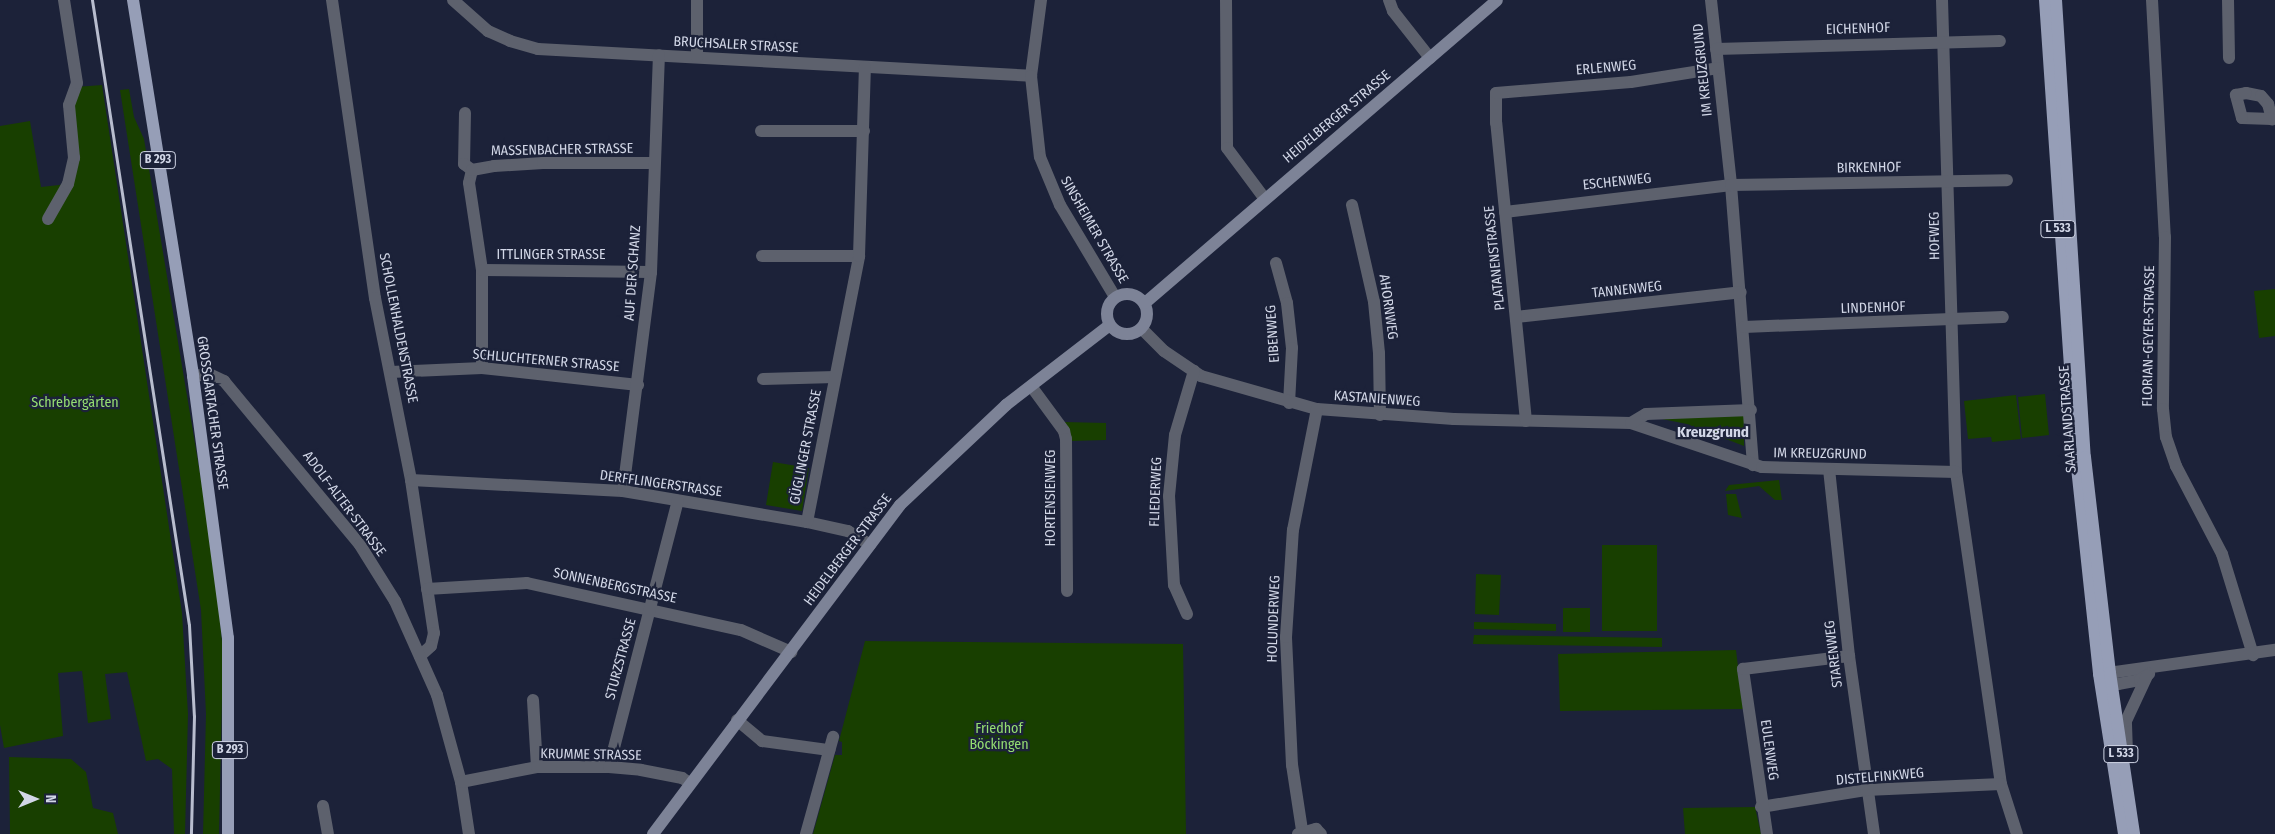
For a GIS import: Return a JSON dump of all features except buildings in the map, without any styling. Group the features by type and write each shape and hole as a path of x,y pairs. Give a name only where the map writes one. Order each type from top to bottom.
{"main road":[{"name":"GROSSGARTACHER STRASSE","path":"133,0 193,376 228,638 228,834"},
{"name":"HEIDELBERGER STRASSE","path":"1145,303 1497,0"},
{"name":"SAARLANDSTRASSE","path":"2045,0 2065,332 2107,677 2134,834"},
{"name":"SAARLANDSTRASSE","path":"2056,0 2085,457 2124,834"},
{"path":"1126,293 1137,295 1145,303 1148,312 1142,329 1125,334 1110,325 1106,316 1108,305 1115,297 1126,293"},
{"name":"HEIDELBERGER STRASSE","path":"653,834 736,720 791,652 900,505 933,471 1031,386 1110,325"}],"street":[{"path":"48,219 68,184 74,158 69,105 77,83 64,0"},
{"name":"SCHOLLENHALDENSTRASSE","path":"332,0 375,298 411,480 434,633 431,646 420,656"},
{"name":"BRUCHSALER STRASSE","path":"454,0 488,31 526,47 1031,76"},
{"path":"697,0 697,57"},
{"name":"SINSHEIMER STRASSE","path":"1041,0 1031,76 1035,133 1046,176 1073,228 1115,297"},
{"path":"1226,0 1227,148 1265,199"},
{"path":"1389,0 1393,11 1430,58"},
{"name":"IM KREUZGRUND","path":"1711,0 1741,292 1751,410 1753,465 1792,470 1956,472"},
{"name":"HOFWEG","path":"1942,0 1956,472"},
{"name":"FLORIAN-GEYER-STRASSE","path":"2152,0 2164,237 2163,409 2166,437 2176,466 2222,554 2253,654"},
{"path":"2228,0 2229,58"},
{"name":"EICHENHOF","path":"1716,48 2000,41"},
{"name":"AUF DER SCHANZ","path":"623,491 651,272 659,55"},
{"name":"GÜGLINGER STRASSE","path":"807,522 859,256 866,67"},
{"name":"ERLENWEG","path":"1496,93 1631,82 1718,68"},
{"name":"PLATANENSTRASSE","path":"1496,93 1505,212 1526,421"},
{"path":"465,114 464,164 472,170 469,183 482,270 482,368"},
{"path":"762,131 864,131"},
{"name":"MASSENBACHER STRASSE","path":"472,170 479,167 543,163 654,163"},
{"name":"BIRKENHOF","path":"1731,185 2006,180"},
{"name":"ESCHENWEG","path":"1505,212 1731,185"},
{"name":"AHORNWEG","path":"1352,204 1374,302 1379,353 1380,415"},
{"path":"762,256 859,256"},
{"name":"EIBENWEG","path":"1276,264 1287,303 1292,348 1289,403"},
{"name":"ITTLINGER STRASSE","path":"482,270 651,272"},
{"name":"TANNENWEG","path":"1516,317 1741,292"},
{"name":"LINDENHOF","path":"1744,327 2003,318"},
{"name":"KASTANIENWEG","path":"1142,329 1164,351 1194,371 1230,387 1289,403 1317,409 1380,415 1631,423 1753,465"},
{"name":"SCHLUCHTERNER STRASSE","path":"391,372 482,368 638,385"},
{"name":"FLIEDERWEG","path":"1187,614 1174,585 1169,496 1175,436 1194,371"},
{"name":"ADOLF-ALTER-STRASSE","path":"193,376 209,374 224,381 320,494 360,545 380,577 420,656 437,695 461,782 469,834"},
{"name":"GÜGLINGER STRASSE","path":"764,378 835,378"},
{"name":"HORTENSIENWEG","path":"1031,386 1064,431 1066,439 1066,591"},
{"name":"HOLUNDERWEG","path":"1317,409 1293,530 1286,636 1292,765 1300,832 1316,829 1321,834"},
{"name":"KASTANIENWEG","path":"1631,423 1646,414 1751,410"},
{"name":"STARENWEG","path":"1829,469 1848,656 1866,790 1874,834"},
{"path":"1956,472 2001,784 2017,834"},
{"name":"DERFFLINGERSTRASSE","path":"411,480 623,491 807,522 848,531 870,545"},
{"name":"STURZSTRASSE","path":"609,767 678,501"},
{"name":"SONNENBERGSTRASSE","path":"427,589 527,582 741,630 791,652"},
{"path":"2107,677 2275,650"},
{"name":"EULENWEG","path":"1767,834 1761,807 1743,669 1848,656"},
{"path":"2107,677 2140,680 2160,668"},
{"path":"2128,798 2126,721 2147,676"},
{"path":"533,700 537,768"},
{"path":"736,720 762,741 829,750"},
{"path":"806,834 833,737"},
{"name":"KRUMME STRASSE","path":"461,782 537,768 609,767 641,770 682,778 690,783"},
{"name":"DISTELFINKWEG","path":"1761,807 1866,790 2001,784"},
{"path":"323,806 328,834"}],"green space":[{"name":"Schrebergärten","path":"102,85 182,613 188,714 185,834 174,834 172,769 158,759 146,761 127,672 105,674 111,719 88,723 82,671 58,673 63,736 4,748 0,725 0,126 30,121 41,187 68,184 76,87"},
{"path":"129,89 134,117 144,139 214,557 223,652 219,834 203,834 206,714 201,610 120,90"},
{"path":"2275,289 2275,336 2259,338 2254,291"},
{"path":"2045,394 2049,435 2022,438 2018,397"},
{"path":"2016,395 2021,439 1992,442 1991,437 1968,439 1964,401"},
{"path":"1744,415 1744,446 1687,424 1662,419"},
{"path":"1064,422 1106,423 1106,440 1072,441"},
{"path":"773,462 809,468 802,511 766,505"},
{"path":"1779,480 1782,500 1775,500 1759,486 1725,491 1729,485"},
{"path":"1726,494 1736,494 1742,518 1728,515"},
{"path":"1602,545 1657,545 1657,631 1602,631"},
{"path":"1476,574 1501,575 1499,615 1475,614"},
{"path":"1563,608 1590,608 1590,632 1563,632"},
{"path":"1474,622 1556,624 1556,631 1474,629"},
{"path":"1474,635 1662,638 1662,647 1473,644"},
{"name":"Friedhof Böckingen","path":"865,641 1183,644 1186,834 813,834 835,755 842,755 842,742 839,741"},
{"path":"1736,650 1743,709 1560,711 1558,654"},
{"path":"9,757 71,759 86,772 93,808 113,813 118,834 10,834"},
{"path":"1755,807 1761,834 1685,834 1683,808"}],"railway":[{"path":"92,0 189,625 194,716 191,834"}],"district":[{"name":"Kreuzgrund","path":"1713,433"}]}
